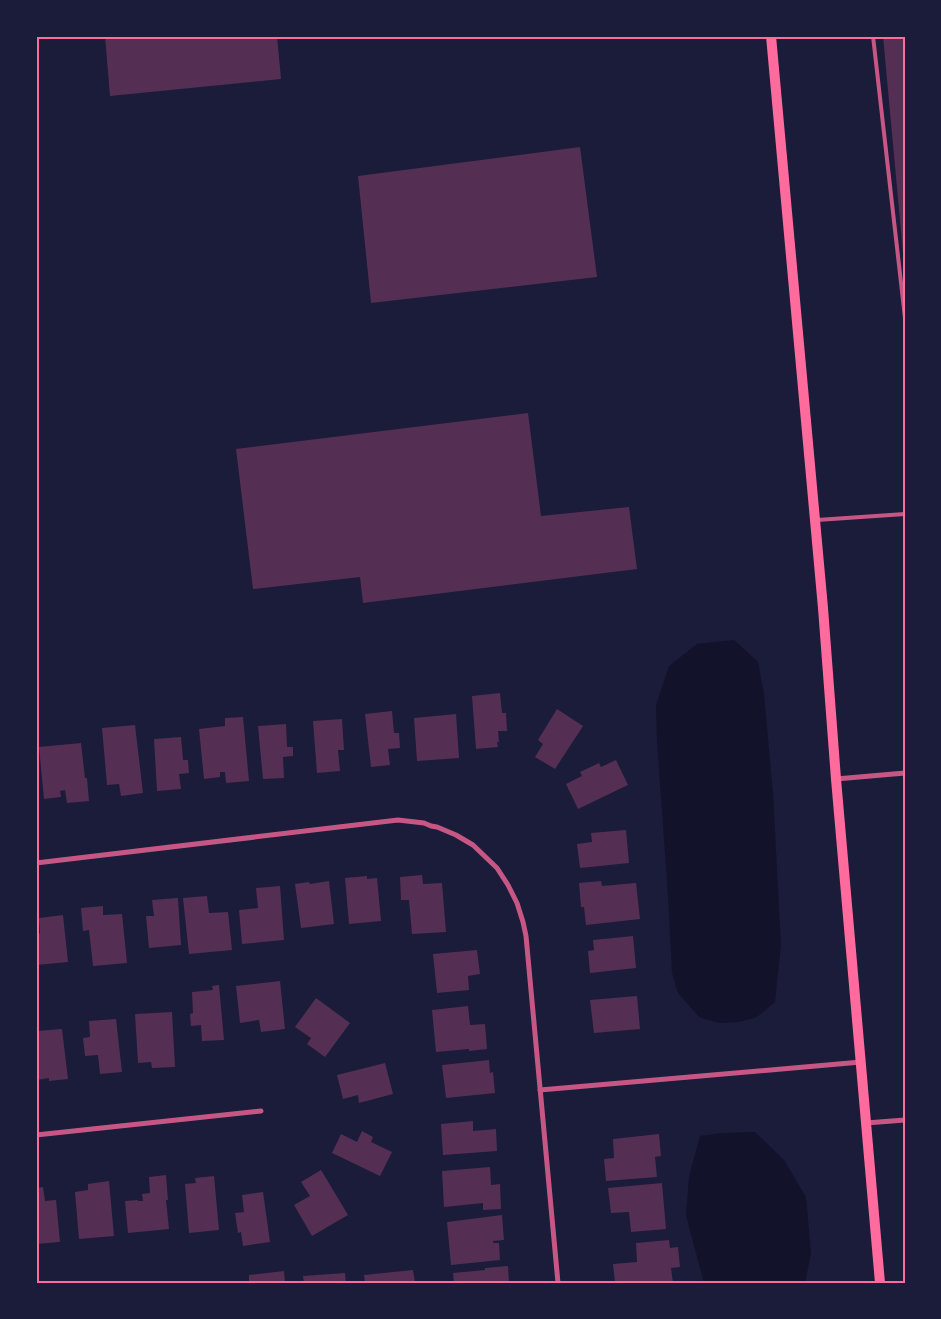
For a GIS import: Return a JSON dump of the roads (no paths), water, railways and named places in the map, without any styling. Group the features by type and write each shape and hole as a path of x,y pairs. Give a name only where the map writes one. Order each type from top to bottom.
{"main road":[{"path":"771,36 815,520 880,1283"}],"street":[{"path":"836,779 905,773"},
{"path":"36,863 398,820 424,823 456,835 473,846 493,863 508,885 518,903 526,936 558,1283"},
{"path":"540,1090 861,1062"},
{"path":"36,1135 261,1111"},
{"path":"866,1123 905,1120"}],"lane":[{"path":"874,36 905,318"},
{"path":"815,520 905,514"}]}
